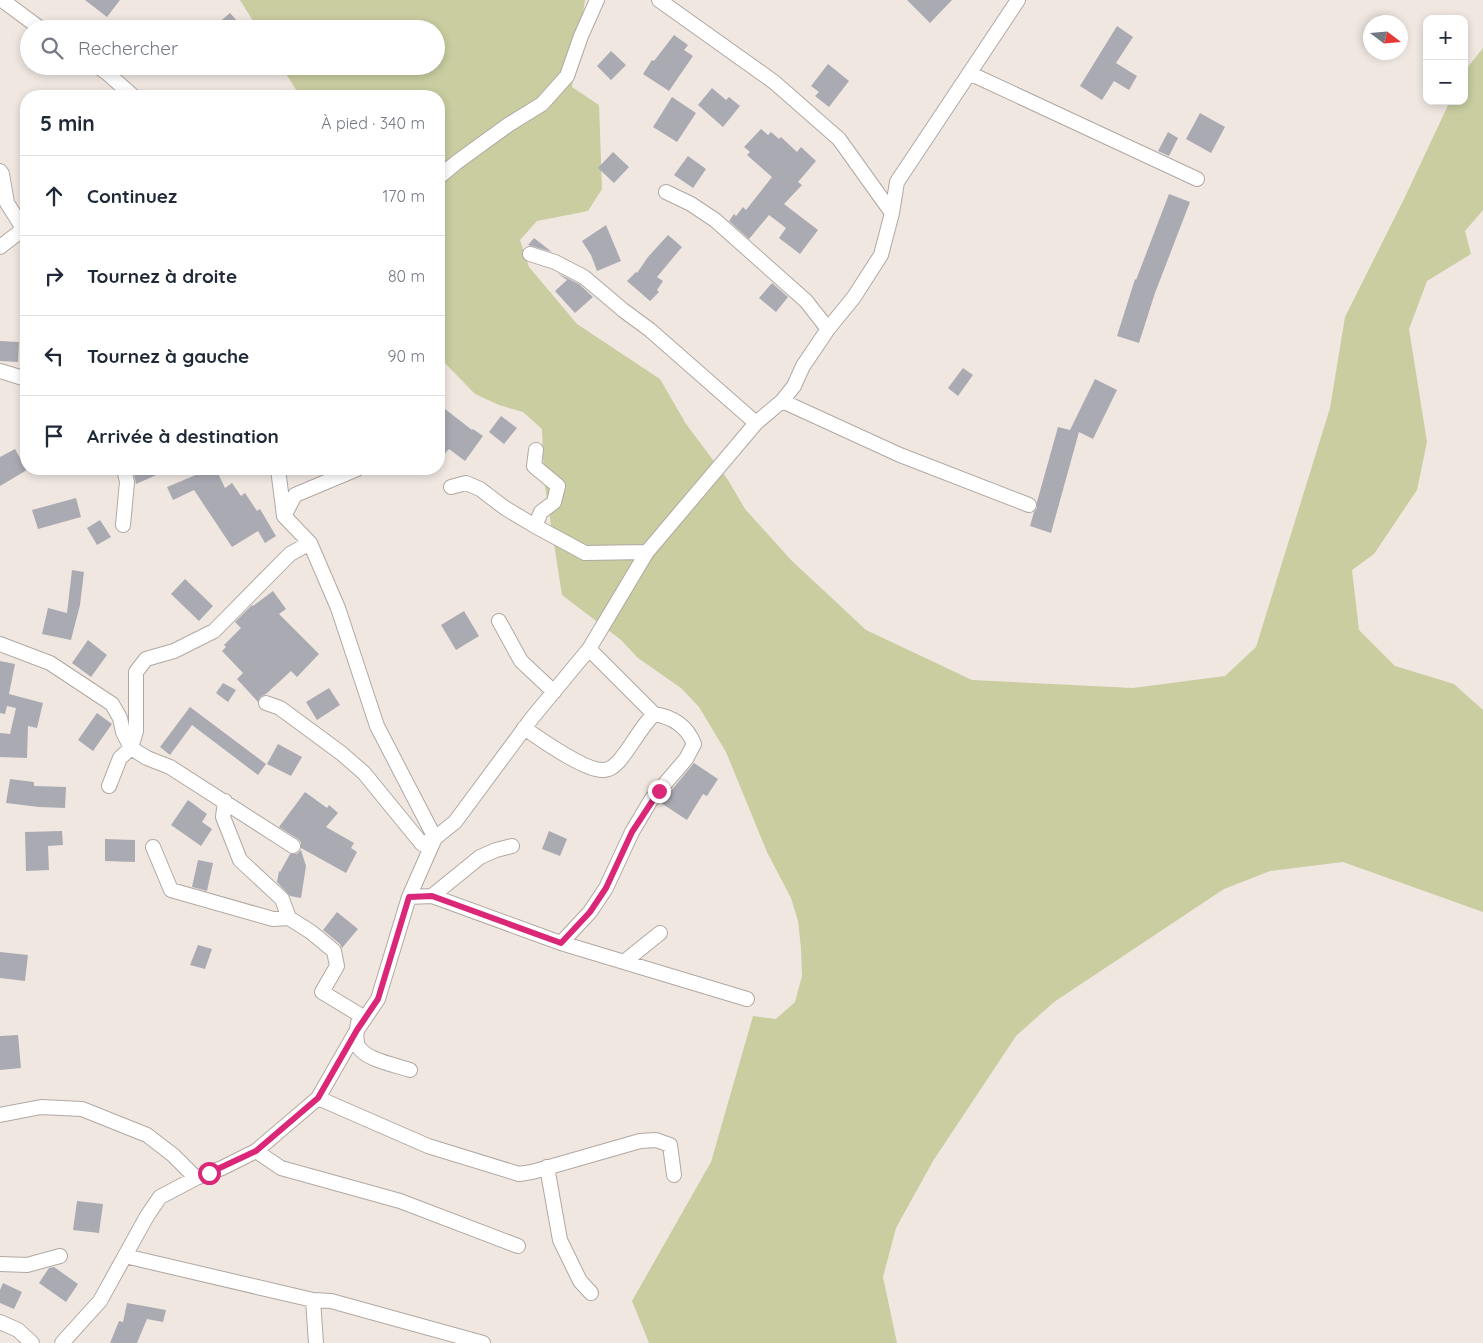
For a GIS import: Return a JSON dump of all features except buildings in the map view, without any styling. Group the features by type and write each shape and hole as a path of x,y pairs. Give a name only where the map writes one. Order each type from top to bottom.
{"street":[{"path":"2,0 29,20"},
{"path":"445,172 508,125 542,104 567,76 581,36 597,0"},
{"path":"659,0 774,82 839,139 892,213"},
{"path":"266,703 280,708 341,753 364,773 422,844 435,838 455,822 524,728 589,649 647,552 756,423 782,401 794,386 803,366 828,329 854,297 881,255 892,213 897,182 1018,0"},
{"path":"969,73 1196,179"},
{"path":"109,75 126,90"},
{"path":"0,171 7,204 20,223"},
{"path":"666,192 691,204 715,220 806,301 828,329"},
{"path":"0,247 20,233"},
{"path":"530,254 555,262 584,277 650,330 756,423"},
{"path":"0,371 20,377"},
{"path":"782,401 900,455 1029,505"},
{"path":"535,526 541,512 554,502 558,486 534,466 536,450"},
{"path":"123,524 127,482 125,475"},
{"path":"279,475 284,516 310,543 338,608 377,726 435,838"},
{"path":"284,516 296,495 343,475"},
{"path":"451,488 466,483 480,489 505,508 585,553 647,552"},
{"path":"109,786 120,758 131,748 136,731 136,672 146,659 174,651 214,631 290,554 310,543"},
{"path":"499,622 521,660 554,692"},
{"path":"0,644 50,663 112,704 120,718 123,732 131,748 147,758 170,767 293,846"},
{"path":"561,943 590,912 606,888 632,832 646,808 666,781 686,759 694,744 690,734 681,724 664,716 654,714 589,649"},
{"path":"524,728 585,765 603,770 611,769 618,762 645,723 654,714"},
{"path":"225,801 223,817 240,860 282,899 289,918"},
{"path":"62,1343 100,1301 147,1216 160,1197 196,1178 222,1168 256,1151 318,1098 357,1030 378,999 409,897 435,838"},
{"path":"432,896 480,857 512,846"},
{"path":"153,847 171,890 273,919 289,918 311,932 334,951 337,966 322,992 360,1015 357,1045 366,1056 410,1070"},
{"path":"409,897 432,896 561,943 747,999"},
{"path":"624,962 660,933"},
{"path":"318,1098 428,1146 519,1174 640,1141 656,1140 670,1145 674,1175"},
{"path":"0,1114 41,1107 82,1109 147,1135 173,1154 196,1178"},
{"path":"256,1151 281,1168 400,1201 518,1246"},
{"path":"547,1167 560,1240 580,1281 591,1293"},
{"path":"0,1264 27,1265 60,1256"},
{"path":"125,1256 313,1300 330,1302 483,1343"},
{"path":"313,1300 316,1343"},
{"path":"0,1322 18,1330 32,1343"}],"green space":[{"path":"240,0 585,0 572,87 599,105 602,189 588,211 537,221 520,240 529,267 577,324 660,379 686,424 728,480 745,509 791,560 866,630 972,680 1133,688 1225,676 1256,647 1330,408 1345,317 1448,105 1468,105 1468,67 1483,48 1483,210 1465,231 1471,254 1427,281 1409,329 1427,442 1417,490 1374,554 1352,570 1359,630 1395,666 1454,684 1483,710 1483,912 1343,862 1270,871 1224,889 1054,1002 1016,1036 933,1161 896,1228 883,1277 897,1343 649,1343 632,1301 711,1162 753,1016 776,1019 795,1002 802,976 798,921 791,898 767,852 726,752 699,707 681,688 638,658 621,640 562,595 544,480 542,429 523,412 499,405 475,394 445,363 445,90 296,90 287,75 445,75 445,20 252,20"}],"route":[{"path":"209,1173 256,1151 318,1098 357,1030 378,999 409,897 432,896 561,943 590,912 606,888 632,832 651,800 659,791"}]}
